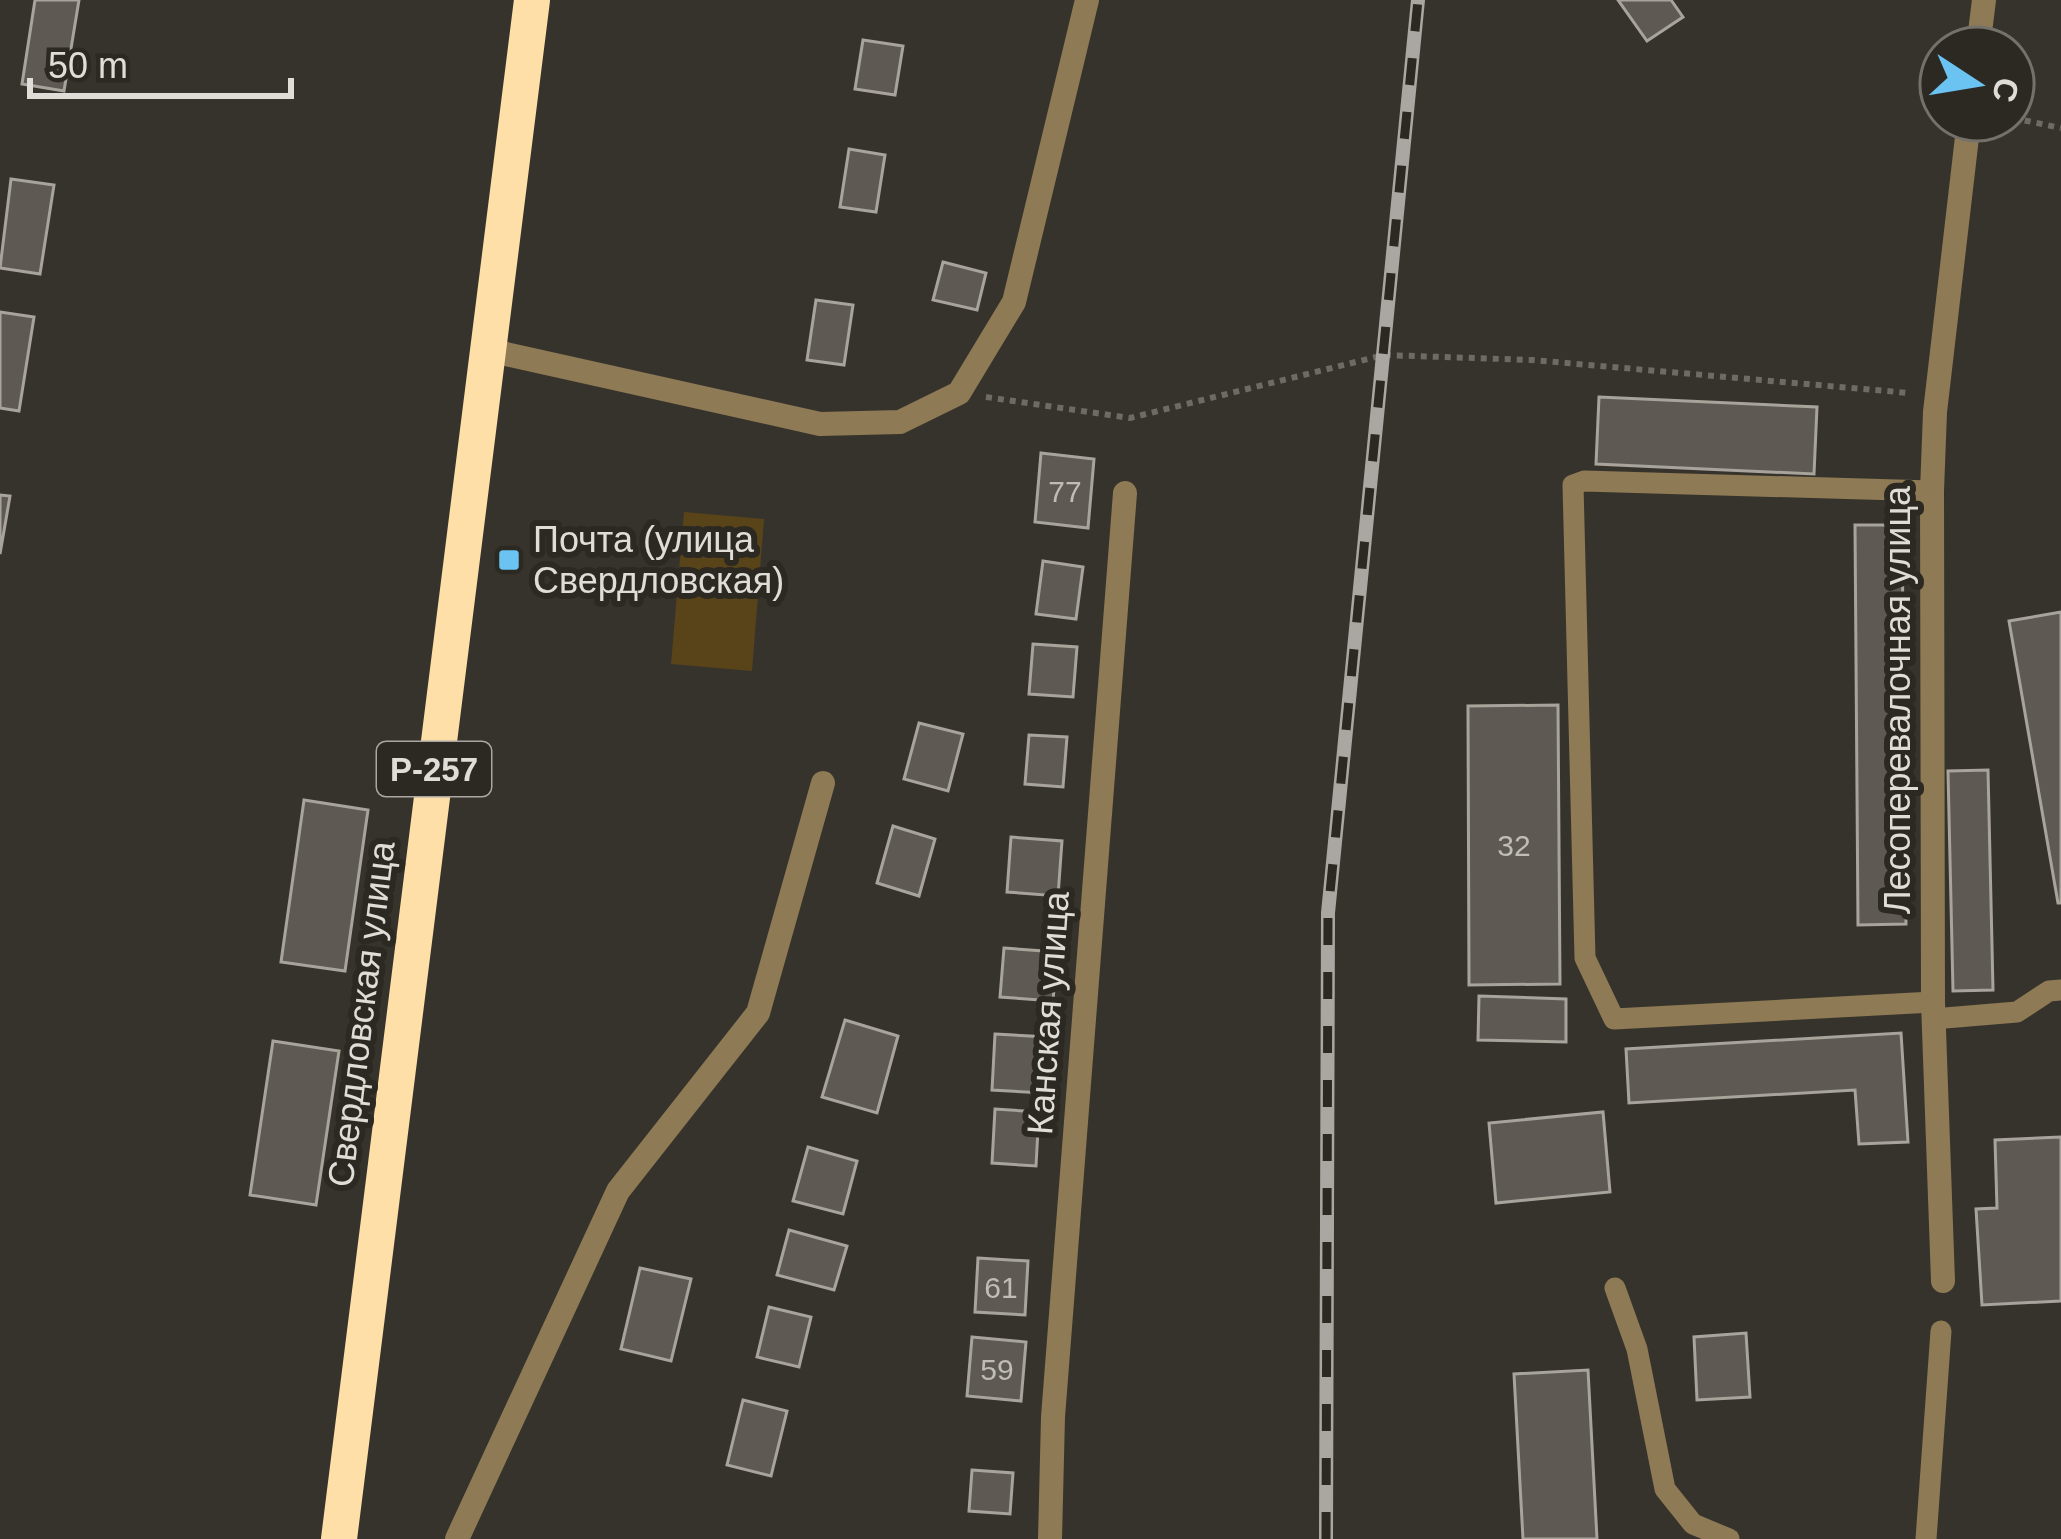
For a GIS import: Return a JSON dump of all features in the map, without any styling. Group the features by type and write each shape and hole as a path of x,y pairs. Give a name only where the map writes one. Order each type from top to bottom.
{"highway":[{"name":"Свердловская улица","path":"338,1539 532,0"}],"street":[{"path":"488,350 820,424 900,422 959,393 1014,302 1087,0"},
{"name":"Лесоперевалочная улица","path":"1943,1281 1933,1010 1932,490 1935,412 1966,144"},
{"name":"Канская улица","path":"1049,1539 1053,1417 1125,493"},
{"path":"457,1539 619,1191 758,1013 823,783"}],"lane":[{"path":"1932,490 1584,481 1574,485 1585,958 1613,1019 2017,1012 2049,991 2061,990"},
{"path":"1615,1288 1636,1349 1665,1489 1693,1524 1729,1539"},
{"path":"1926,1539 1941,1330"}],"path":[{"path":"959,393 1130,418 1384,355 1532,360 1909,393"}],"shaded area":[{"path":"684,512 764,519 752,671 671,664"}],"building":[{"path":"35,0 79,0 64,91 22,84"},
{"path":"1618,0 1671,0 1683,17 1647,41"},
{"path":"863,40 903,46 895,95 855,89"},
{"path":"849,149 885,155 876,212 840,207"},
{"path":"11,179 54,185 40,274 0,268"},
{"path":"943,262 986,273 977,310 933,300"},
{"path":"816,300 853,305 844,365 807,360"},
{"path":"0,312 34,317 19,411 0,408"},
{"path":"1599,397 1817,407 1814,474 1596,464"},
{"path":"1041,453 1094,459 1088,528 1035,522"},
{"path":"0,495 10,496 0,554"},
{"path":"1855,525 1902,525 1906,924 1858,925"},
{"path":"1043,561 1083,567 1076,619 1036,614"},
{"path":"2061,612 2061,903 2058,903 2009,621"},
{"path":"1033,644 1077,647 1073,697 1029,694"},
{"path":"1558,705 1560,984 1469,985 1468,706"},
{"path":"919,723 963,734 948,791 904,779"},
{"path":"1029,735 1067,737 1063,787 1025,784"},
{"path":"1988,770 1993,990 1953,991 1948,771"},
{"path":"304,800 368,810 345,971 281,962"},
{"path":"893,826 935,839 919,896 877,883"},
{"path":"1011,837 1062,841 1058,896 1007,892"},
{"path":"1004,948 1057,952 1053,1001 1000,997"},
{"path":"1479,996 1566,999 1566,1042 1478,1040"},
{"path":"845,1020 898,1036 877,1113 822,1097"},
{"path":"1901,1033 1908,1142 1859,1144 1855,1090 1629,1103 1626,1049"},
{"path":"995,1034 1048,1037 1044,1093 992,1090"},
{"path":"273,1041 339,1051 316,1205 250,1195"},
{"path":"995,1109 1039,1112 1036,1166 992,1163"},
{"path":"1603,1112 1610,1192 1496,1203 1489,1123"},
{"path":"2061,1137 2061,1301 1982,1305 1976,1209 1997,1208 1995,1140"},
{"path":"808,1147 857,1161 843,1214 793,1201"},
{"path":"789,1230 847,1246 834,1290 777,1275"},
{"path":"978,1258 1028,1261 1025,1315 975,1312"},
{"path":"640,1268 691,1279 671,1361 621,1349"},
{"path":"769,1307 811,1317 799,1367 757,1357"},
{"path":"1746,1333 1750,1397 1697,1400 1694,1337"},
{"path":"972,1337 1026,1342 1021,1401 967,1396"},
{"path":"1588,1370 1597,1539 1523,1539 1514,1374"},
{"path":"743,1400 787,1411 771,1476 727,1465"},
{"path":"972,1470 1013,1473 1010,1514 969,1511"}],"railway":[{"path":"1326,1539 1328,913 1418,0"}],"place":[{"name":"Почта (улица Свердловская)","path":"509,560"}]}
